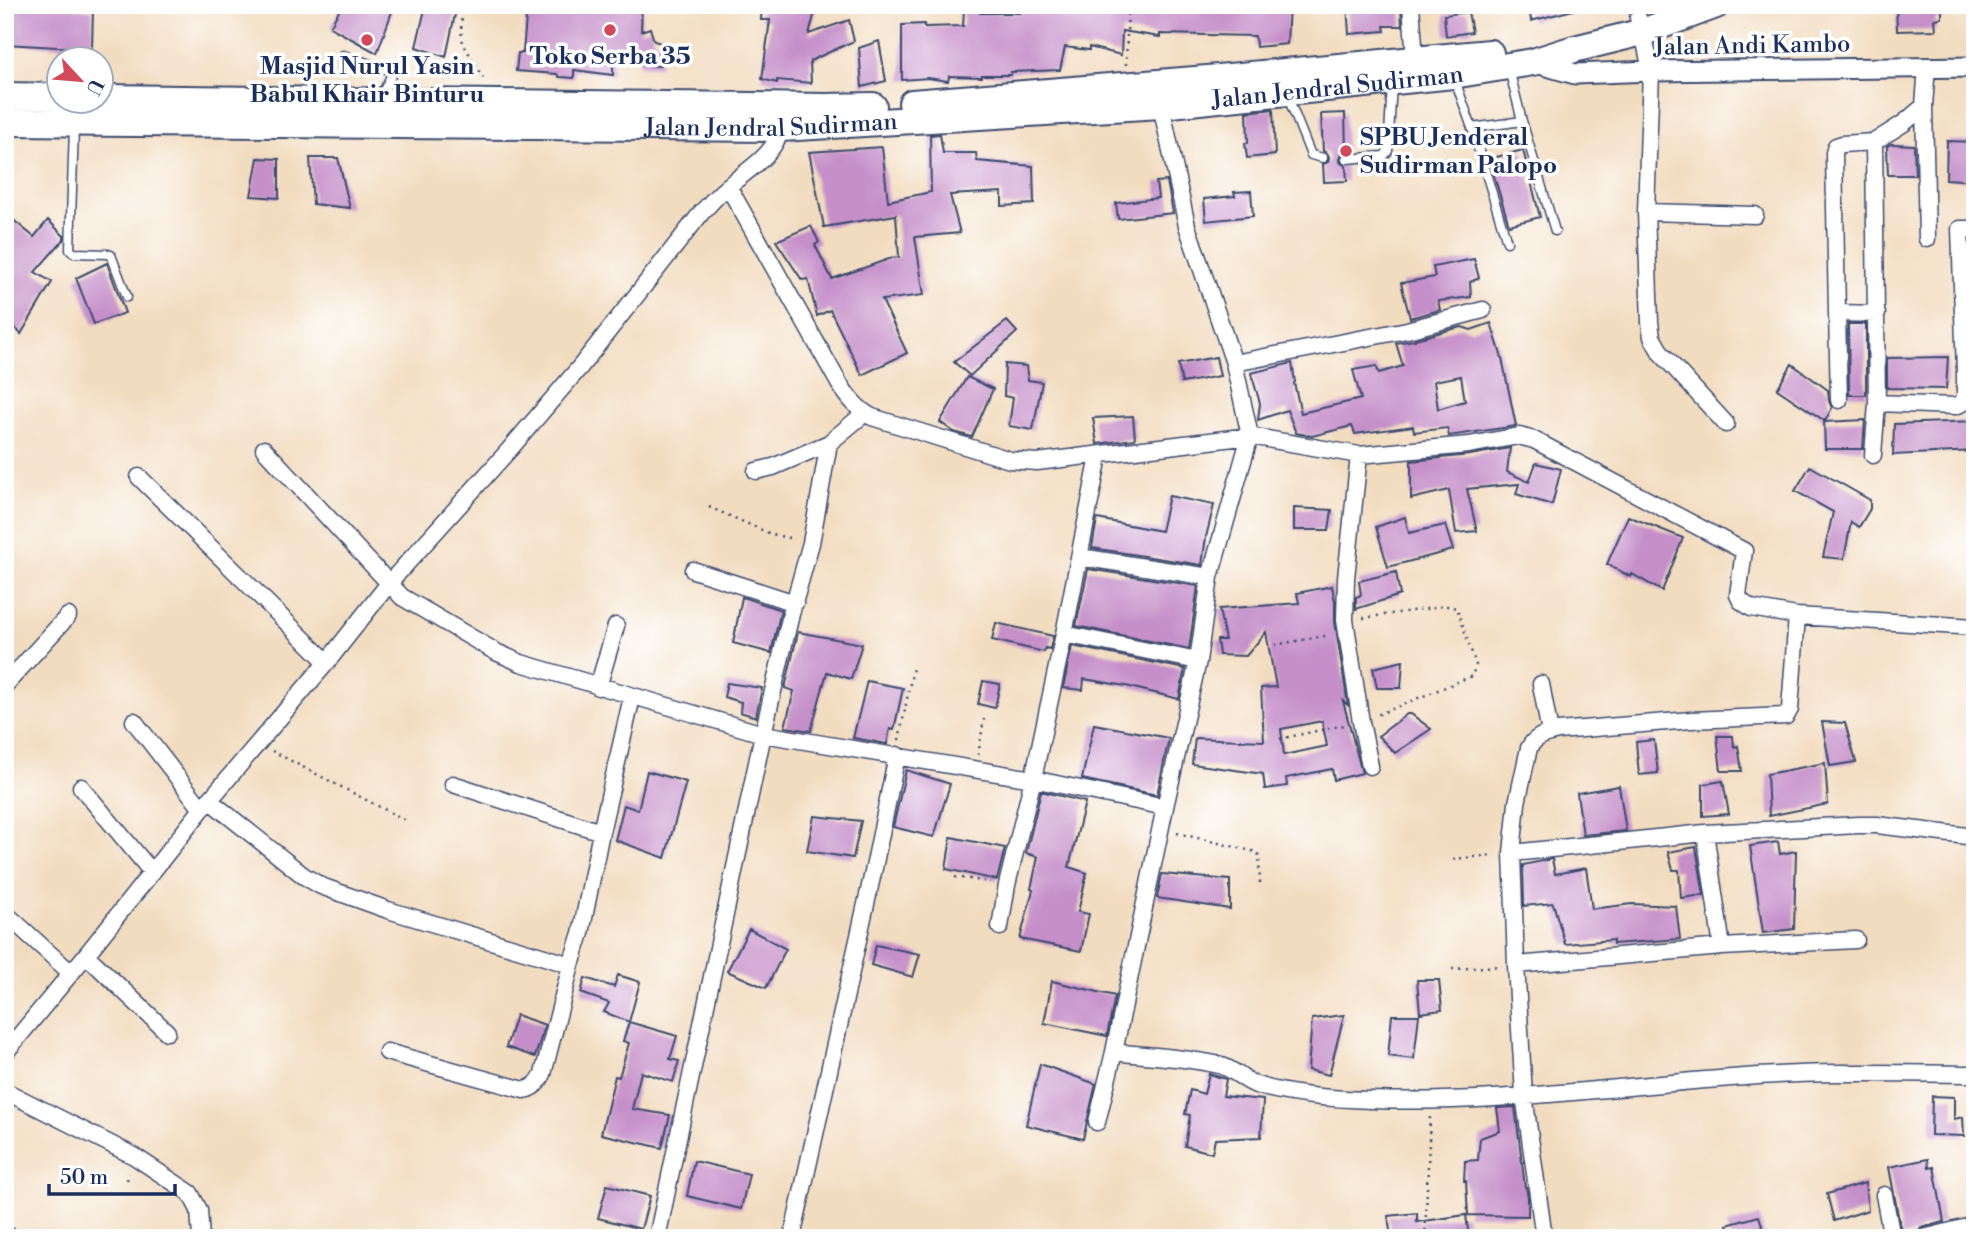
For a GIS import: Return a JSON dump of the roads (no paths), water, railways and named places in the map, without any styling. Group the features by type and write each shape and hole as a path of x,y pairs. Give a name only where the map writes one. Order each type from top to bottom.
{"highway":[{"path":"1641,25 1676,5"},
{"path":"1523,58 1574,49 1641,25 1716,5"},
{"name":"Jalan Jendral Sudirman","path":"826,117 867,107 1415,59 1503,52 1523,58"},
{"name":"Jalan Jendral Sudirman","path":"5,122 75,124 783,118 1161,105 1453,75 1523,58"},
{"path":"5,96 46,97"},
{"name":"Jalan Jendral Sudirman","path":"116,98 497,103 783,118"}],"street":[{"path":"1412,5 1415,59"},
{"path":"1641,25 1651,71 1646,212 1652,337 1661,353 1726,424"},
{"name":"Jalan Andi Kambo","path":"1523,58 1575,74 1975,67"},
{"path":"1927,66 1924,106 1927,239"},
{"path":"1097,1122 1198,661 1210,577 1250,436 1234,363 1187,226 1161,105"},
{"path":"1839,400 1836,146 1874,142 1904,123 1924,106"},
{"path":"5,1053 205,804 327,662 390,582 553,398 702,212 728,186 765,156 783,118"},
{"path":"1873,455 1877,403 1874,142"},
{"path":"728,186 840,385 865,414 1010,460 1037,462 1250,436 1359,455 1469,445 1519,436 1534,440 1744,551 1738,596 1751,608 1797,616 1975,627"},
{"path":"1646,212 1755,215"},
{"path":"1877,403 1955,406 1963,402 1965,371 1960,229 1975,229"},
{"path":"1234,363 1407,330 1483,310"},
{"path":"1837,313 1877,314"},
{"path":"756,471 773,467 829,443 865,414"},
{"path":"657,1238 763,734 811,543 829,443"},
{"path":"264,449 409,602 496,652 521,663 763,734 976,768 1165,807"},
{"path":"1359,455 1346,578 1346,626 1370,766"},
{"path":"1000,927 1007,885 1064,634 1098,456"},
{"path":"139,477 327,662"},
{"path":"1080,557 1210,577"},
{"path":"693,570 795,603"},
{"path":"5,685 68,616"},
{"path":"1544,1238 1524,1095 1512,853 1517,803 1530,748 1537,738 1550,733 1691,720 1786,716 1790,709 1797,616"},
{"path":"598,687 615,626"},
{"path":"1064,634 1198,661"},
{"path":"1541,684 1550,733"},
{"path":"387,1052 524,1090 531,1089 538,1083 546,1063 581,933 632,697"},
{"path":"134,721 205,804 321,886 388,910 572,965"},
{"path":"792,1238 872,881 897,755"},
{"path":"453,784 601,832"},
{"path":"82,787 151,871"},
{"path":"1512,853 1704,833 1877,825 1975,837"},
{"path":"1704,833 1722,947"},
{"path":"5,913 71,973"},
{"path":"1516,965 1722,947 1856,940"},
{"path":"86,955 167,1032"},
{"path":"1114,1052 1212,1063 1230,1069 1254,1084 1301,1093 1370,1100 1524,1095 1776,1075 1975,1074"},
{"path":"5,1091 134,1156 190,1193 199,1210 201,1238"},
{"path":"1884,1195 1892,1238"},
{"path":"1924,1238 1975,1225"},
{"path":"5,1234 13,1238"}],"lane":[{"path":"344,55 391,71 377,102"},
{"path":"1523,58 1522,121 1555,231"},
{"path":"1453,75 1507,242"},
{"path":"1346,159 1384,156 1388,152 1392,81"},
{"path":"1286,92 1311,155 1323,158"},
{"path":"1472,128 1522,121"},
{"path":"75,124 70,250 74,253 111,255 127,297"}],"place":[{"name":"Toko Serba 35","path":"610,30"},
{"name":"Masjid Nurul Yasin Babul Khair Binturu","path":"367,40"},
{"name":"SPBU Jenderal Sudirman Palopo","path":"1346,151"}]}
